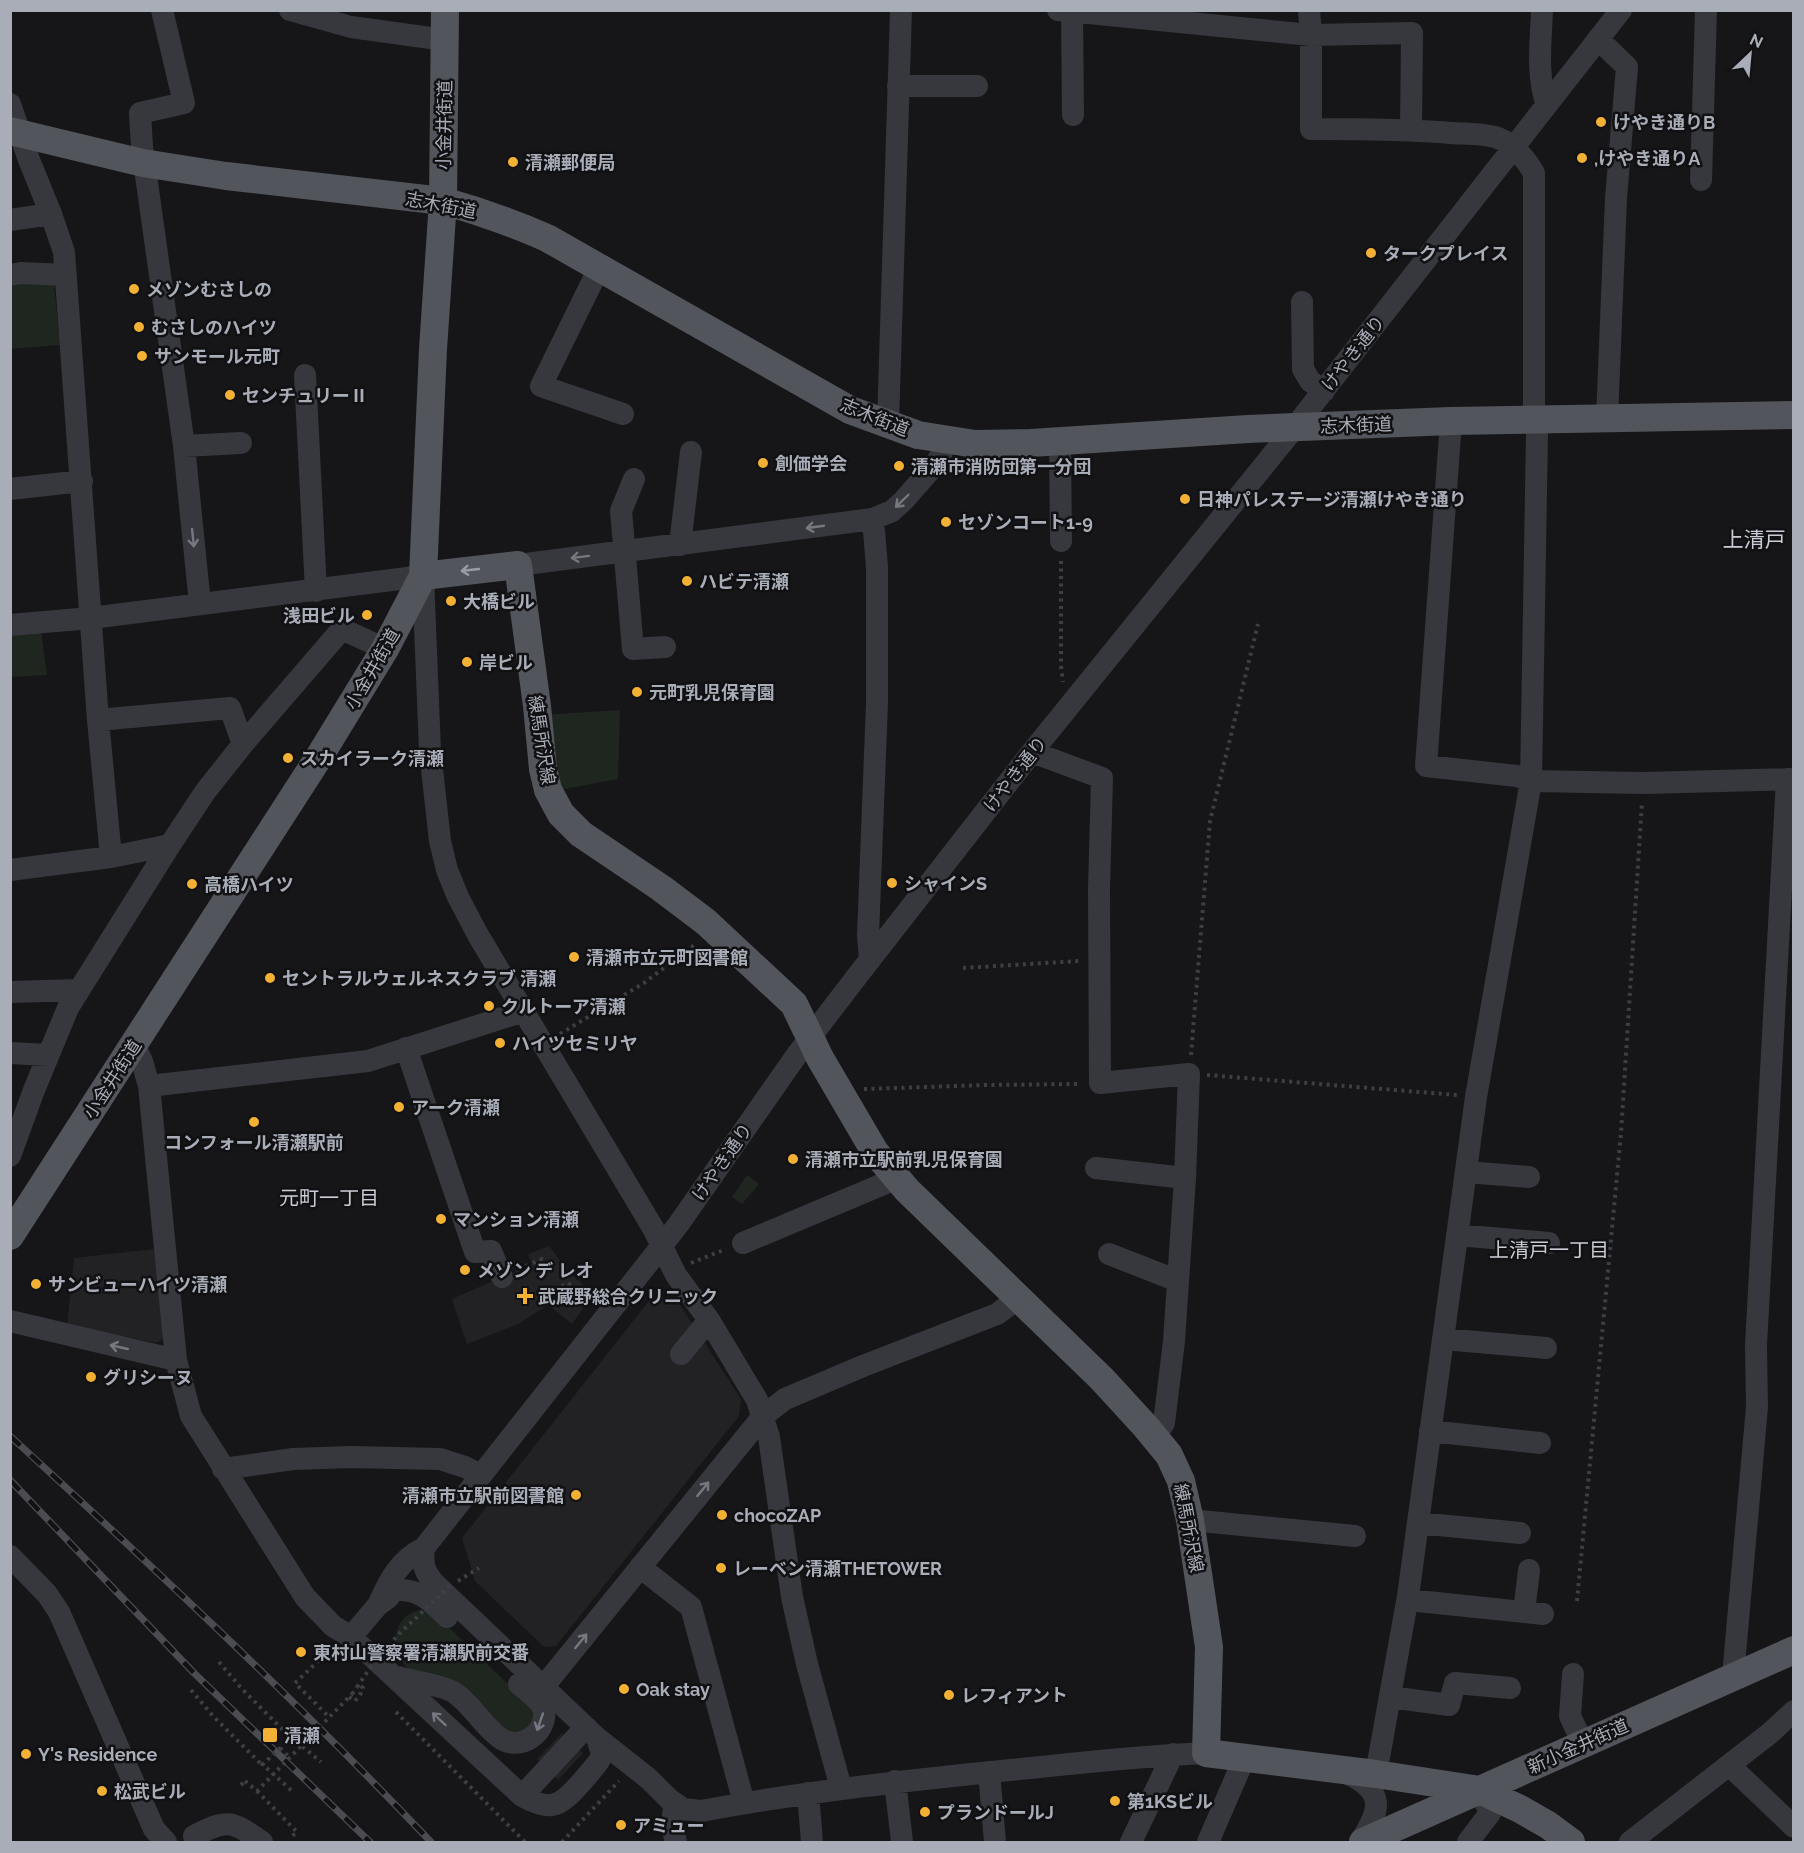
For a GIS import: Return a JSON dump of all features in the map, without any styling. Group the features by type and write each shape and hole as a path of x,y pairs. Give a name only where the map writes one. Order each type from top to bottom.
{"main road":[{"name":"小金井街道","path":"10,1236 247,871 385,650 423,576 442,201 445,10"},
{"name":"志木街道","path":"15,133 143,163 226,176 442,201 511,222 547,238 850,410 918,435 975,444 1451,421 1794,415"},
{"path":"423,576 518,565"},
{"name":"練馬所沢線","path":"518,565 543,769 548,790 561,814 581,834 662,888 715,930 794,1004 816,1048 875,1152 907,1190 1102,1379 1155,1436 1169,1455 1181,1481 1190,1520 1209,1647 1206,1753"},
{"name":"新小金井街道","path":"1362,1842 1794,1650"},
{"path":"1206,1753 1376,1774 1480,1790 1539,1820 1571,1842"}],"street":[{"path":"162,10 184,103 140,113 143,163 184,446 200,604"},
{"path":"290,10 351,27 446,40"},
{"path":"888,424 901,10"},
{"path":"1309,10 1311,129 1411,129 1499,138 1513,147 1527,161 1534,173 1534,420 1538,434 1531,780 1476,1097 1408,1600 1376,1774"},
{"path":"1542,10 1540,78 1547,105"},
{"name":"けやき通り","path":"378,1605 389,1581 410,1555 424,1548 662,1246 796,1056 816,1048 870,960 1032,752 1324,391 1621,10"},
{"path":"1701,180 1706,10"},
{"path":"1073,115 1065,11 1311,35 1412,33 1411,129"},
{"path":"1598,39 1627,67 1616,198 1607,418"},
{"path":"898,86 977,87"},
{"path":"10,104 15,133 29,160 64,252 98,720 111,857"},
{"path":"10,220 51,214"},
{"path":"599,268 541,386 623,414"},
{"path":"10,275 21,273 66,275"},
{"path":"1302,302 1303,369 1310,381 1324,391"},
{"path":"305,375 316,591"},
{"path":"1451,421 1426,766 1517,776 1531,780 1644,783 1790,779 1756,1345 1757,1407 1733,1676"},
{"path":"518,565 873,519 892,511 904,500 933,467 941,455 945,439"},
{"path":"1060,441 1061,541"},
{"path":"184,446 241,442"},
{"path":"680,545 691,452"},
{"path":"634,479 621,511 633,649 665,646"},
{"path":"10,489 82,481"},
{"path":"870,960 868,923 877,703 877,567 873,519"},
{"path":"10,625 91,618 423,576 430,751 440,841 447,870 458,897 647,1218 676,1275 709,1320 758,1400 769,1437 792,1597 807,1664 841,1788"},
{"path":"10,1156 68,1008 205,792 342,629 385,650"},
{"path":"98,720 230,708 243,744"},
{"path":"1032,752 1102,777 1099,960 1100,1083 1189,1074 1179,1281 1164,1423 1155,1436"},
{"path":"10,870 111,857 170,845"},
{"path":"10,992 79,990"},
{"path":"149,1086 368,1061 524,1011"},
{"path":"134,1045 142,1061 149,1086 176,1360 191,1416 305,1597 333,1626 351,1637 522,1796 537,1804 553,1806 566,1800 594,1768 602,1754 591,1733"},
{"path":"406,1048 475,1252 491,1251 502,1277"},
{"path":"10,1053 48,1055"},
{"path":"1096,1168 1185,1178"},
{"path":"1466,1172 1529,1177"},
{"path":"743,1243 896,1177"},
{"path":"1457,1235 1549,1243"},
{"path":"1108,1254 1179,1281"},
{"path":"544,1686 763,1416 786,1399 863,1366 997,1314 1019,1298"},
{"path":"681,1354 709,1320"},
{"path":"10,1321 176,1360"},
{"path":"1443,1339 1546,1348"},
{"path":"1430,1431 1540,1443"},
{"path":"223,1469 293,1459 352,1457 440,1459 482,1475"},
{"path":"1190,1520 1355,1536"},
{"path":"1418,1523 1520,1533"},
{"path":"424,1548 422,1562 431,1591 544,1686 629,1770 683,1809 701,1810 895,1781 1173,1754 1206,1753"},
{"path":"10,1556 47,1594 59,1612 154,1829 166,1842"},
{"path":"640,1567 691,1608 744,1803"},
{"path":"1408,1600 1533,1613 1529,1570"},
{"path":"351,1637 378,1605 398,1590 422,1582 538,1702 544,1710 543,1721 535,1734 524,1743 513,1744 500,1738 454,1692 394,1676"},
{"path":"1574,1674 1570,1716 1583,1744"},
{"path":"1390,1697 1449,1705 1455,1683 1510,1688"},
{"path":"1630,1842 1769,1734 1794,1711"},
{"path":"522,1796 591,1733"},
{"path":"1131,1842 1173,1754"},
{"path":"594,1768 613,1758 624,1760 629,1770"},
{"path":"1208,1842 1244,1759"},
{"path":"1729,1765 1794,1827"},
{"path":"1338,1769 1361,1780 1371,1790 1376,1802 1375,1816 1362,1842"},
{"path":"989,1773 995,1842"},
{"path":"895,1781 902,1842"},
{"path":"1468,1842 1490,1813 1480,1790"},
{"path":"808,1793 812,1842"},
{"path":"675,1805 672,1830 676,1842"},
{"path":"201,1840 222,1823 233,1824 262,1842"},
{"path":"172,1842 201,1840 213,1834 238,1842"}],"path":[{"path":"1061,541 1060,666 1063,687 1075,700"},
{"path":"1258,624 1210,821 1189,1074 1476,1097"},
{"path":"1577,1601 1621,1133 1644,783"},
{"path":"544,1043 644,983 715,930"},
{"path":"963,968 1099,960"},
{"path":"839,1090 987,1084 1100,1083"},
{"path":"502,1277 542,1259 545,1263"},
{"path":"555,1290 568,1283 593,1306"},
{"path":"257,1791 330,1718 400,1633 452,1584 479,1568"},
{"path":"330,1650 295,1683 330,1718"},
{"path":"191,1690 213,1716 262,1765 291,1738 242,1689 219,1662"},
{"path":"348,1697 355,1701 363,1688 359,1684"},
{"path":"396,1712 525,1842"},
{"path":"285,1732 321,1762"},
{"path":"280,1748 290,1758"},
{"path":"256,1759 292,1791"},
{"path":"562,1842 629,1770"},
{"path":"241,1785 244,1781 257,1791 297,1832 291,1837"}],"shaded area":[{"path":"10,284 54,284 60,345 11,349"},
{"path":"40,623 47,675 11,677 11,625"},
{"path":"620,710 618,779 554,791 542,715"},
{"path":"747,1175 759,1184 742,1204 732,1197"},
{"name":"武蔵野総合クリニック","path":"549,1246 568,1271 593,1294 572,1324 548,1305 518,1324 467,1344 452,1299 532,1264 528,1254"},
{"path":"154,1249 166,1336 157,1343 67,1325 74,1258"},
{"path":"652,1297 675,1297 741,1399 739,1416 556,1646 544,1647 475,1581 462,1538"},
{"path":"418,1610 428,1611 439,1618 530,1705 535,1713 532,1727 514,1734 410,1671 396,1646 397,1629 408,1615"},
{"path":"562,1733 583,1753 558,1780 537,1759"}],"railway":[{"path":"10,1436 224,1636 431,1842"},
{"path":"10,1480 194,1673 370,1842"}],"place":[{"name":"けやき通りB","path":"1601,122"},
{"name":",けやき通りA","path":"1582,158"},
{"name":"清瀬郵便局","path":"513,162"},
{"name":"タークプレイス","path":"1371,253"},
{"name":"メゾンむさしの","path":"134,289"},
{"name":"むさしのハイツ","path":"139,327"},
{"name":"サンモール元町","path":"142,356"},
{"name":"センチュリーⅡ","path":"230,395"},
{"name":"創価学会","path":"763,463"},
{"name":"清瀬市消防団第一分団","path":"899,466"},
{"name":"日神パレステージ清瀬けやき通り","path":"1185,499"},
{"name":"セゾンコート1-9","path":"946,522"},
{"name":"ハビテ清瀬","path":"687,581"},
{"name":"大橋ビル","path":"451,601"},
{"name":"浅田ビル","path":"367,615"},
{"name":"岸ビル","path":"467,662"},
{"name":"元町乳児保育園","path":"637,692"},
{"name":"スカイラーク清瀬","path":"288,758"},
{"name":"シャインS","path":"892,883"},
{"name":"高橋ハイツ","path":"192,884"},
{"name":"清瀬市立元町図書館","path":"574,957"},
{"name":"セントラルウェルネスクラブ 清瀬","path":"270,978"},
{"name":"クルトーア清瀬","path":"489,1006"},
{"name":"ハイツセミリヤ","path":"500,1043"},
{"name":"アーク清瀬","path":"399,1107"},
{"name":"コンフォール清瀬駅前","path":"254,1122"},
{"name":"清瀬市立駅前乳児保育園","path":"793,1159"},
{"name":"マンション清瀬","path":"441,1219"},
{"name":"メゾン デ レオ","path":"465,1270"},
{"name":"サンビューハイツ清瀬","path":"36,1284"},
{"name":"武蔵野総合クリニック","path":"525,1296"},
{"name":"グリシーヌ","path":"91,1377"},
{"name":"清瀬市立駅前図書館","path":"576,1495"},
{"name":"chocoZAP","path":"722,1515"},
{"name":"レーベン清瀬THETOWER","path":"721,1568"},
{"name":"東村山警察署清瀬駅前交番","path":"301,1652"},
{"name":"Oak stay","path":"624,1689"},
{"name":"レフィアント","path":"949,1695"},
{"name":"清瀬","path":"270,1735"},
{"name":"Y's Residence","path":"26,1754"},
{"name":"松武ビル","path":"102,1791"},
{"name":"第1KSビル","path":"1115,1801"},
{"name":"プランドールJ","path":"925,1812"},
{"name":"アミュー","path":"621,1825"}],"district":[{"name":"上清戸","path":"1754,539"},
{"name":"元町一丁目","path":"329,1198"},
{"name":"上清戸一丁目","path":"1549,1250"}]}
